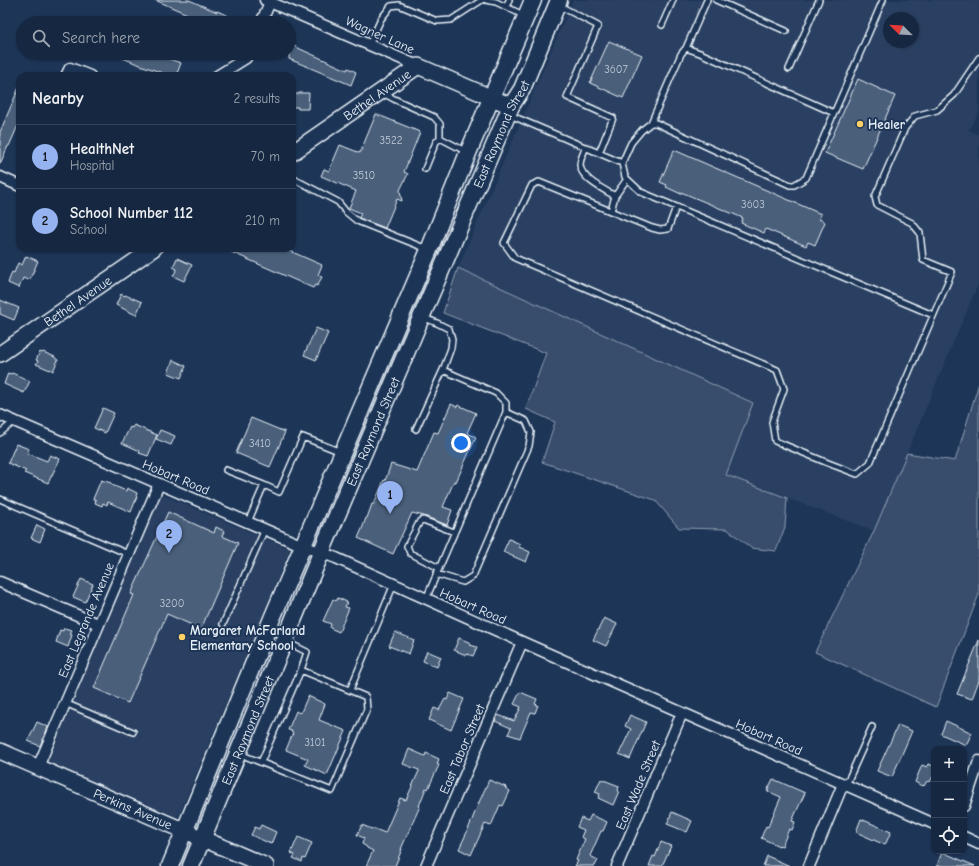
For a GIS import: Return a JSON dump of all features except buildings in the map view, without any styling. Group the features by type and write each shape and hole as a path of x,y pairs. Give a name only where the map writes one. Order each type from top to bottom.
{"main road":[{"name":"East Raymond Street","path":"170,866 270,623 429,250 468,153 533,0"},
{"name":"East Raymond Street","path":"191,866 421,317 509,110 522,89 558,2"}],"street":[{"name":"Wagner Lane","path":"268,1 418,66"},
{"path":"263,16 268,1"},
{"path":"223,72 243,60"},
{"name":"Bethel Avenue","path":"296,150 418,66 491,98 509,110"},
{"path":"0,177 16,183"},
{"name":"Bethel Avenue","path":"0,354 148,252"},
{"name":"Hobart Road","path":"0,415 303,546 336,558 931,823"},
{"name":"East Legrande Avenue","path":"38,767 159,484"},
{"path":"0,582 98,624"},
{"name":"East Tabor Street","path":"426,866 522,642"},
{"name":"East Wade Street","path":"617,866 682,713"},
{"name":"Perkins Avenue","path":"0,750 266,866"},
{"path":"967,797 979,761"},
{"path":"809,866 845,785"},
{"path":"967,838 979,844"}],"lane":[{"path":"369,45 381,19 391,6 399,5 437,20 451,20 482,0"},
{"path":"486,0 496,2 526,16"},
{"path":"506,7 509,0"},
{"path":"662,25 673,0"},
{"path":"707,0 686,48 681,54 651,123 642,130 631,143 622,163 625,177 641,192 933,315"},
{"path":"716,0 786,31"},
{"path":"789,69 819,0"},
{"path":"651,123 656,123 790,185 794,185 806,178 883,0"},
{"path":"558,2 598,26 568,97 614,118 599,153"},
{"path":"686,48 834,113"},
{"path":"676,207 668,229 660,230 539,182 532,185 504,243 515,258 777,370 784,389 772,422 775,441 857,474 870,463 952,272 924,260 920,233 912,223 877,205 875,197 905,128 915,116 937,110 954,95 979,58"},
{"path":"381,92 434,117 440,124 440,138 436,142 425,169"},
{"path":"509,110 622,163"},
{"path":"440,138 468,153"},
{"path":"586,147 580,166 591,181 615,196"},
{"path":"611,211 615,196 627,179"},
{"path":"296,180 338,202 346,212 357,221 429,250"},
{"path":"416,429 451,348 452,339 448,329 421,317"},
{"path":"426,599 506,412 506,403 496,393 442,370"},
{"path":"436,574 463,582 473,576 529,446 531,432 526,421 506,412"},
{"path":"0,433 15,421"},
{"path":"226,470 279,492 303,437 343,453"},
{"path":"248,522 264,485"},
{"path":"0,498 128,554"},
{"path":"439,568 410,553 407,546 420,521 423,520 454,532"},
{"path":"223,624 265,529"},
{"path":"350,690 394,584"},
{"path":"261,762 301,670 307,652 284,641"},
{"path":"238,752 332,791 367,709 366,697 301,670"},
{"path":"65,703 133,732"},
{"path":"845,785 872,726"}],"shaded area":[{"path":"573,0 979,0 979,112 969,130 979,135 979,282 874,531 726,475 753,403 458,268"},
{"path":"458,268 753,403 726,475 787,498 785,527 776,551 751,548 727,529 679,528 655,500 542,462 555,422 526,409 546,353 443,313"},
{"path":"979,383 979,594 936,707 815,652 874,531 907,453 955,461"},
{"path":"160,494 290,549 178,817 48,763"}],"place":[{"name":"Healer","path":"860,124"},
{"name":"HealthNet","path":"390,514"},
{"name":"School Number 112","path":"169,553"},
{"name":"Margaret McFarland Elementary School","path":"182,637"}]}
